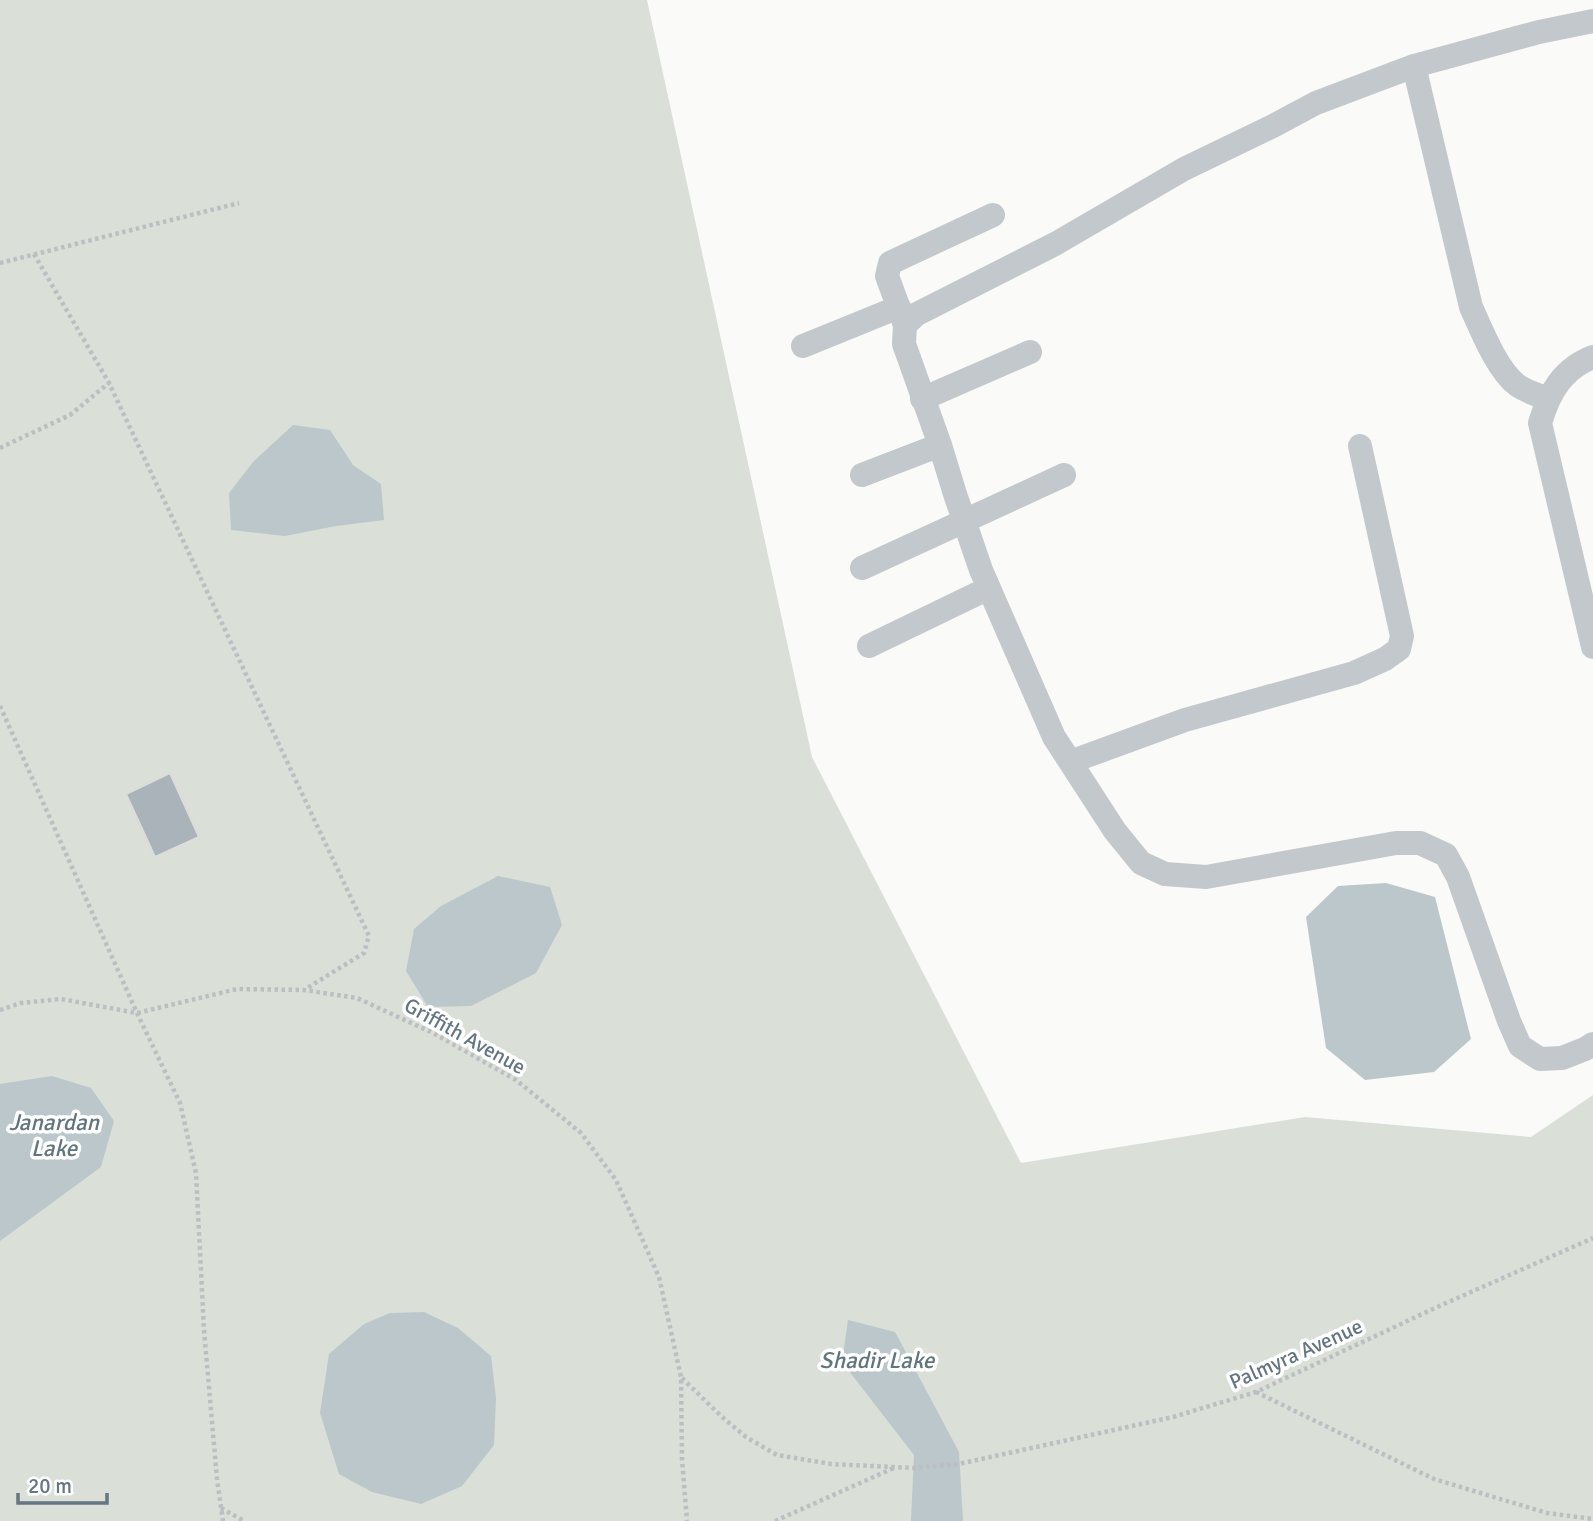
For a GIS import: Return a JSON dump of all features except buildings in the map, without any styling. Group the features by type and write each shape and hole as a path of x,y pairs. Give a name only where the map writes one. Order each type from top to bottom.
{"street":[{"path":"803,346 902,316 917,314 1055,244 1184,169 1316,103 1415,66 1539,32 1593,21"},
{"path":"1415,66 1471,307 1502,368 1517,385 1548,399"},
{"path":"993,215 890,263 887,276 902,316 904,344 989,588 1054,737 1115,831 1141,863 1165,874 1206,877 1396,843 1420,843 1446,855 1458,877 1520,1046 1540,1059 1562,1058 1593,1044"},
{"path":"922,399 1030,352"},
{"path":"1593,357 1582,361 1563,376 1548,399 1540,424 1593,648"},
{"path":"862,475 940,445"},
{"path":"1070,762 1185,720 1354,673 1385,659 1399,649 1402,636 1360,446"},
{"path":"862,568 1064,475"},
{"path":"869,646 989,588"}],"path":[{"path":"0,263 239,203"},
{"path":"34,254 109,383 369,936 364,954 304,990"},
{"path":"0,448 70,415 109,383"},
{"path":"0,706 180,1103 196,1173 204,1330 223,1521"},
{"name":"Griffith Avenue","path":"0,1010 21,1003 61,999 137,1013 237,989 304,990 357,998 433,1033 516,1080 581,1133 616,1181 659,1277 681,1377 682,1459 687,1521"},
{"name":"Palmyra Avenue","path":"681,1377 746,1437 777,1455 831,1464 914,1468 959,1464 1172,1417 1256,1392 1593,1238"},
{"path":"1256,1392 1434,1479 1547,1513 1593,1519"},
{"path":"775,1521 897,1467"},
{"path":"222,1508 244,1521"}],"shaded area":[{"path":"0,0 647,0 812,757 1021,1163 1305,1117 1531,1137 1593,1095 1593,1521 0,1521"}],"water":[{"path":"293,425 330,430 353,465 381,484 384,520 285,536 231,530 229,493 254,461"},
{"path":"498,876 550,887 562,925 536,973 471,1006 428,1007 406,971 414,929 441,906"},
{"path":"1386,883 1435,897 1471,1039 1434,1072 1365,1080 1326,1048 1306,917 1338,886"},
{"name":"Janardan Lake","path":"52,1076 91,1088 114,1121 101,1167 0,1241 0,1084"},
{"path":"424,1312 458,1328 491,1356 496,1398 494,1445 462,1486 421,1504 372,1492 339,1474 320,1413 329,1354 364,1324 390,1313"},
{"name":"Shadir Lake","path":"848,1320 895,1332 959,1452 963,1521 911,1521 914,1455 842,1362"}]}
